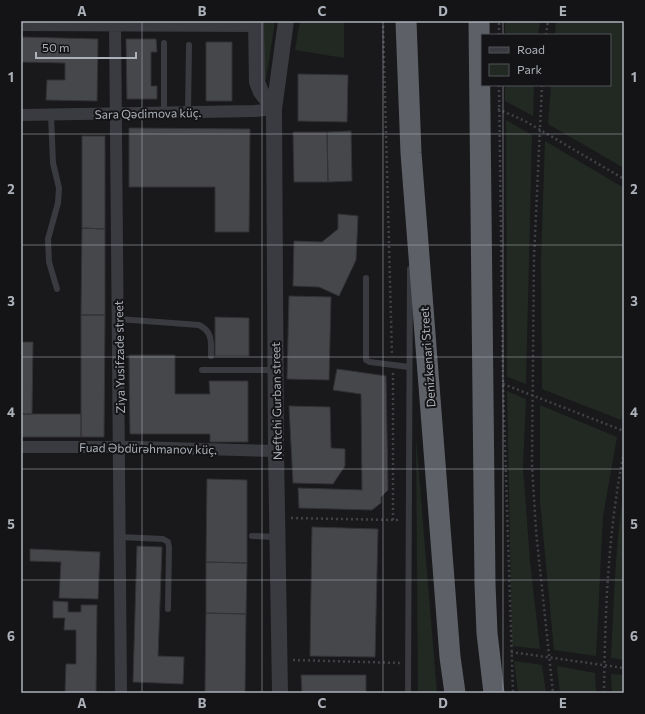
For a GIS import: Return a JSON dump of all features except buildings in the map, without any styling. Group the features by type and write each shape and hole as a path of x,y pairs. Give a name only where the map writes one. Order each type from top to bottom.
{"highway":[{"name":"Denizkenari Street","path":"406,21 411,153 454,693"},
{"path":"479,21 485,584 487,633 494,693"}],"street":[{"name":"Neftchi Gurban street","path":"280,693 275,370 274,109 286,21"},
{"name":"Ziya Yusifzade street","path":"115,24 120,447 121,693"},
{"path":"21,25 256,24 257,82 261,92 274,109"},
{"name":"Sara Qədimova küç.","path":"21,115 188,113 274,109"},
{"name":"Fuad Əbdürəhmanov küç.","path":"21,447 120,447 276,451"}],"lane":[{"path":"164,43 164,113"},
{"path":"188,113 189,45"},
{"path":"51,115 53,163 57,174 59,188 58,203 48,239 49,262 57,289"},
{"path":"410,240 411,153"},
{"path":"408,693 410,264"},
{"path":"366,278 366,360 370,362 409,367"},
{"path":"118,319 199,325 205,328 210,334 211,356"},
{"path":"202,370 275,370"},
{"path":"252,536 278,537"},
{"path":"120,537 163,539 168,542 168,609"}],"path":[{"path":"383,21 393,365 393,520"},
{"path":"499,34 500,21"},
{"path":"546,34 548,21"},
{"path":"499,86 498,109 503,383 513,693"},
{"path":"542,86 534,257 532,465 548,656 553,693"},
{"path":"498,109 539,129 624,179"},
{"path":"503,383 624,431"},
{"path":"604,693 605,616 610,555 619,477 624,452"},
{"path":"278,518 408,520"},
{"path":"511,652 548,656 624,668"},
{"path":"280,660 408,663"}],"green space":[{"path":"261,21 275,21 266,80 261,80"},
{"path":"300,21 344,21 344,58 295,50"},
{"path":"505,21 540,21 538,34 505,34"},
{"path":"556,21 624,21 624,168 548,124 551,86 611,86 611,34 555,34"},
{"path":"505,86 534,86 533,116 505,101"},
{"path":"506,120 532,135 526,384 507,377"},
{"path":"545,141 624,188 624,401 621,420 542,389 541,260"},
{"path":"507,391 526,399 523,467 530,561 540,649 512,646"},
{"path":"540,405 617,437 603,516 596,656 554,650 540,501"},
{"path":"416,438 437,693 418,693"},
{"path":"624,491 624,660 611,658 617,553"},
{"path":"514,661 542,665 546,693 518,693"},
{"path":"557,666 595,673 596,693 560,693"},
{"path":"611,674 624,675 624,693 612,693"}]}
